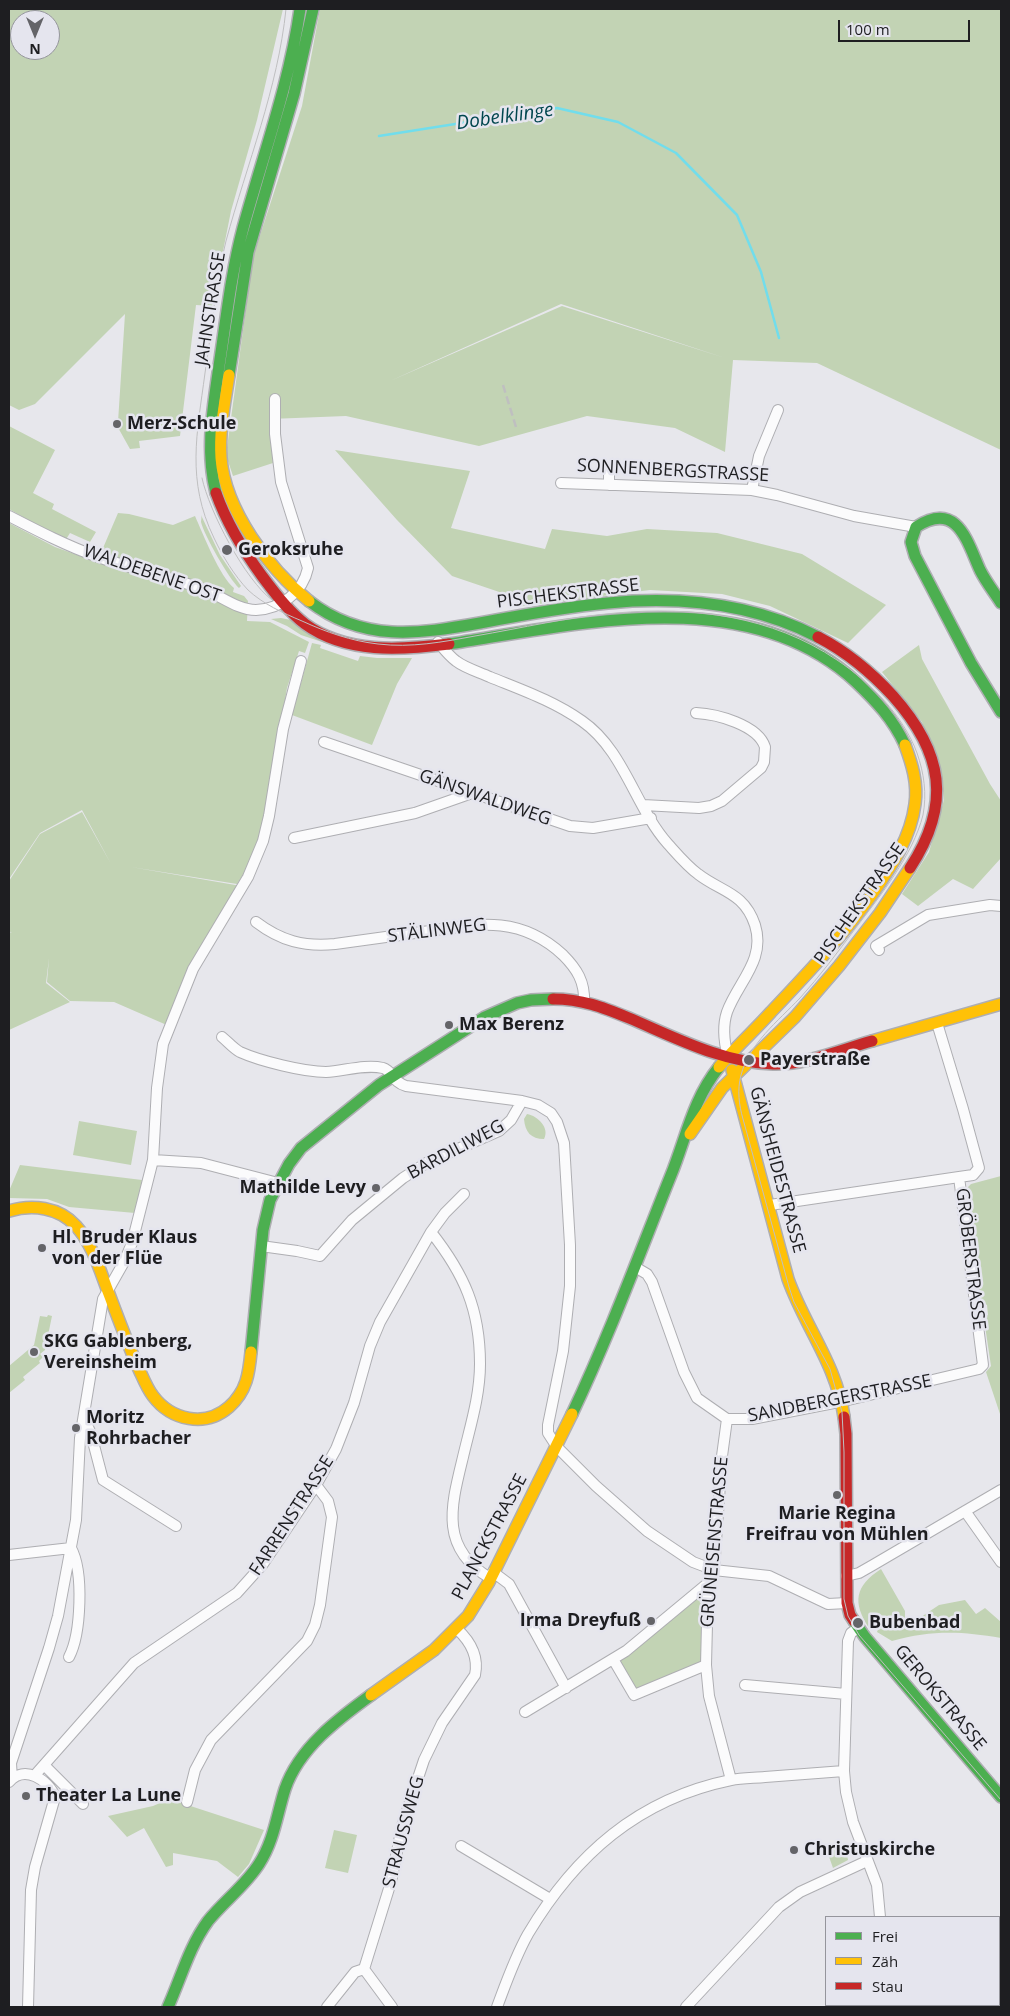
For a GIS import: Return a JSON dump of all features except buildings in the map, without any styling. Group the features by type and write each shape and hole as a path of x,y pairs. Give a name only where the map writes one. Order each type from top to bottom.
{"main road":[{"name":"JAHNSTRASSE","path":"282,602 248,558 228,524 215,488 209,454 213,409 235,262 244,225 292,64 300,9"},
{"name":"JAHNSTRASSE","path":"296,592 259,548 234,504 226,484 220,445 247,256 301,70 312,9"},
{"name":"SONNENBERGSTRASSE","path":"916,527 926,521 939,519 948,521 959,528 965,535 985,580 1001,603"},
{"path":"916,527 911,542 914,556 971,663 1001,712"},
{"name":"PISCHEKSTRASSE","path":"296,592 316,607 356,624 387,632 428,632 565,608 614,602 669,600 727,605 779,618 823,638 859,662 896,697 922,734 930,753 937,780 933,823 910,869 868,930 824,985 734,1077"},
{"name":"PISCHEKSTRASSE","path":"282,602 309,626 327,636 347,642 392,649 441,646 610,620 657,617 707,619 754,628 794,642 837,666 877,702 901,735 913,763 916,794 914,815 909,831 892,864 841,937 753,1031 727,1051"},
{"path":"9,1211 22,1207 51,1210 76,1225 91,1248 147,1385 159,1404 180,1417 190,1419 209,1418 229,1408 243,1392 248,1380 261,1246 266,1214 278,1183 302,1148 315,1135 392,1076 485,1017 524,1002 566,999 584,1002 618,1013 707,1047 727,1051 750,1062 788,1064 1001,1004"},
{"path":"778,1034 776,1042 777,1052 786,1060 805,1060"},
{"name":"GÄNSHEIDESTRASSE","path":"727,1051 770,1205 788,1279 794,1296 831,1367 842,1402 846,1434 847,1603"},
{"name":"PLANCKSTRASSE","path":"168,2007 196,1940 206,1924 248,1881 260,1864 275,1830 290,1774 300,1758 334,1723 437,1648 457,1629 476,1605 557,1448 635,1267 682,1145 690,1116 700,1095 727,1051"},
{"path":"743,1108 742,1084 750,1062"},
{"name":"PLANCKSTRASSE","path":"682,1145 712,1101 734,1077"},
{"name":"GEROKSTRASSE","path":"847,1603 850,1615 858,1628 1001,1797"}],"street":[{"path":"275,399 275,434 281,482 308,568 296,592"},
{"path":"752,490 759,456 778,410"},
{"path":"609,470 609,485"},
{"name":"SONNENBERGSTRASSE","path":"561,483 752,490 854,516 916,527"},
{"name":"WALDEBENE OST","path":"9,516 48,537 98,557 200,588 246,608 255,610 272,607 296,592"},
{"name":"GÄNSHEIDESTRASSE","path":"428,632 460,664 551,702 585,722 617,761 666,842 698,874 726,889 745,904 755,926 758,947 752,968 728,1010 724,1033 727,1051"},
{"path":"28,2007 31,1890 36,1860 52,1813 55,1797 44,1780 35,1775 27,1775 10,1780 11,1763 50,1648 72,1548 76,1520 80,1438 100,1313 103,1299 124,1262 132,1243 153,1160 157,1088 163,1044 193,969 248,877 263,842 283,729 301,661"},
{"path":"642,805 699,808 711,806 722,801 761,768 764,762 765,747 755,733 719,715 696,713"},
{"name":"GÄNSWALDWEG","path":"324,742 559,824 580,828 651,818"},
{"path":"294,838 415,812 472,793"},
{"path":"878,950 876,946 928,915 990,905 1001,906"},
{"name":"STÄLINWEG","path":"256,922 284,939 316,945 475,924 507,925 524,930 537,937 552,946 568,960 583,983 584,1002"},
{"name":"GRÖBERSTRASSE","path":"937,1023 979,1168 973,1175 959,1177 984,1365"},
{"path":"707,1047 720,1042 724,1033"},
{"path":"222,1037 240,1052 272,1062 325,1072 379,1068 387,1070 397,1083 406,1086 522,1100 538,1105 551,1113 557,1122 564,1143 570,1263 565,1334 548,1424 548,1433 557,1448 647,1531 693,1562 714,1570 769,1576 828,1604 847,1603"},
{"name":"BARDILIWEG","path":"261,1246 320,1256 352,1220 396,1183 428,1162 506,1126 522,1100"},
{"path":"153,1160 201,1163 278,1183"},
{"path":"770,1205 959,1177"},
{"name":"FARRENSTRASSE","path":"35,1775 134,1663 217,1608 244,1587 263,1564 316,1485 344,1430 375,1333 430,1232 464,1194"},
{"path":"430,1232 450,1257 461,1275 471,1300 478,1329 480,1362 478,1392 451,1516 456,1540 465,1559 478,1570 509,1584 566,1688"},
{"name":"SANDBERGERSTRASSE","path":"635,1267 647,1274 652,1282 684,1372 697,1398 727,1419 752,1419 842,1402 936,1381 979,1369 984,1365"},
{"path":"84,1417 91,1434 103,1480 176,1526"},
{"name":"GRÜNEISENSTRASSE","path":"727,1419 722,1456 714,1570 708,1583 706,1665 709,1696 731,1780"},
{"path":"186,1802 195,1770 212,1740 307,1641 315,1625 320,1605 332,1517 328,1501 316,1485"},
{"path":"846,1576 859,1573 1001,1490"},
{"path":"965,1511 1001,1562"},
{"path":"9,1555 72,1548"},
{"path":"69,1657 75,1644 78,1627 78,1566 72,1548"},
{"path":"525,1712 613,1659 708,1583"},
{"path":"858,1628 851,1633 848,1641 844,1771 846,1792 853,1822 877,1885 880,1916"},
{"name":"STRAUSSWEG","path":"364,1969 391,1882 402,1826 424,1760 442,1723 475,1675 477,1667 470,1644 457,1629"},
{"path":"613,1659 634,1695 706,1665"},
{"path":"745,1685 846,1694"},
{"path":"44,1765 83,1804"},
{"path":"497,2007 512,1966 550,1899 596,1847 627,1822 664,1802 731,1780 844,1771"},
{"path":"461,1846 550,1899"},
{"path":"686,2007 779,1907 800,1892 867,1861"},
{"path":"327,2007 355,1972 364,1969 392,2007"}],"green space":[{"path":"9,9 283,9 257,120 231,211 212,306 196,305 180,436 139,441 140,448 130,449 116,424 118,422 125,314 35,404 19,410 9,405"},
{"path":"320,9 1001,9 1001,450 817,363 733,360 725,452 675,428 587,416 479,446 346,416 270,419 273,463 233,476 226,455 253,257 302,106","holes":["561,304 725,358 562,306 390,381"]},
{"path":"9,426 55,450 33,493 54,504 52,509 96,532 90,542 70,533 65,541 9,509"},
{"path":"335,450 470,471 451,528 545,549 552,529 607,536 647,529 717,533 802,554 886,605 848,643 770,606 722,594 650,590 522,606 517,598 452,576 397,520"},
{"path":"118,513 173,525 195,516 223,575 234,588 233,592 244,596 248,601 247,621 270,622 309,642 305,653 299,651 287,688 264,828 252,861 237,884 131,867 241,886 169,1026 114,1002 70,1001 47,982 49,958 46,983 70,1002 9,1030 9,932 12,933 9,931 9,881 40,834 82,812 111,864 82,810 40,833 9,879 9,523 55,547 97,562"},
{"path":"201,515 220,555 241,586 239,588 223,567 212,546 203,528"},
{"path":"271,619 291,620 343,649 301,635"},
{"path":"312,643 321,645 320,648 358,661 360,656 412,658 397,684 372,745 292,715"},
{"path":"919,645 922,659 1001,801 1001,858 973,889 953,879 918,906 902,894 929,852 944,800 940,766 922,722 882,672"},
{"path":"527,1114 535,1117 542,1123 545,1131 544,1139 536,1138 527,1131 524,1119"},
{"path":"79,1121 137,1131 131,1165 73,1155"},
{"path":"20,1165 142,1180 135,1213 69,1207 47,1199 9,1198 9,1191"},
{"path":"1001,1176 1001,1417 986,1372 991,1366 984,1319 988,1315 987,1305 981,1300 966,1189 971,1184"},
{"name":"SKG Gablenberg, Vereinsheim","path":"48,1315 52,1316 45,1350 40,1354 43,1357 39,1361 40,1363 23,1377 25,1380 9,1393 9,1366 34,1345 40,1316 47,1317"},
{"path":"881,1569 905,1611 905,1618 921,1617 939,1605 965,1600 976,1614 985,1608 1001,1622 1001,1638 973,1634 933,1633 892,1641 877,1632 878,1629 869,1628 860,1610 859,1595 861,1588 866,1582"},
{"path":"692,1596 708,1606 706,1665 634,1695 613,1659"},
{"path":"169,1799 264,1830 249,1864 238,1877 217,1861 173,1853 173,1865 166,1867 144,1828 127,1837 108,1816 153,1806"},
{"path":"334,1830 357,1835 348,1873 325,1868"},
{"path":"845,1845 848,1860 833,1868 827,1851"}],"waterway":[{"name":"Dobelklinge","path":"379,136 557,108 618,122 676,153 737,215 761,272 779,338"}],"tram line":[{"path":"286,9 282,38 269,97 222,257 197,437 197,476 205,517 221,552 233,572 248,590 267,604 320,629 358,641 390,645 415,645 439,642 580,617 616,613 674,611 731,617 786,633 812,645 837,660 861,678 884,700 903,726 917,753 923,776 925,799 923,815 912,845 895,875 828,964 750,1053 741,1075 739,1097 789,1287 794,1302 830,1369 842,1412 844,1452 844,1599 848,1616 859,1635 1001,1800"},
{"path":"202,478 212,508 229,544 251,577 272,600"}],"railway":[{"path":"503,385 516,427"}],"traffic: fast":[{"path":"216,493 211,461 211,430 232,279 243,228 289,65 300,9"},
{"path":"229,375 248,252 294,94 313,9"},
{"path":"1001,603 982,574 959,528 951,521 941,518 930,520 916,527 911,542 915,556 971,663 1001,712"},
{"path":"309,601 329,614 350,624 392,632 435,630 592,605 635,601 689,602 716,605 768,617 818,637"},
{"path":"449,644 552,627 606,621 661,618 714,621 765,631 813,651 856,682 884,711 905,745"},
{"path":"251,1352 263,1230 270,1200 289,1164 301,1148 379,1085 485,1017 517,1003 553,999"},
{"path":"572,1414 599,1355 671,1175 696,1105 719,1067"},
{"path":"854,1621 865,1637 1001,1797"},
{"path":"168,2007 190,1952 201,1931 214,1914 247,1879 264,1855 272,1837 285,1789 291,1774 300,1760 333,1724 371,1695"}],"traffic: slow":[{"path":"229,375 223,416 221,458 224,478 231,498 240,518 265,555 294,588 309,601"},
{"path":"719,1067 837,940 894,862 905,840 913,816 916,796 912,766 905,745"},
{"path":"690,1134 722,1088 795,1017 839,966 880,913 910,868"},
{"path":"872,1041 1001,1004"},
{"path":"732,1070 788,1279 835,1380 844,1417"},
{"path":"9,1211 27,1208 53,1211 69,1220 82,1233 96,1258 126,1339 146,1385 160,1404 169,1411 179,1416 199,1419 210,1418 220,1414 240,1395 248,1374 251,1352"},
{"path":"371,1695 434,1650 468,1616 489,1582 572,1414"}],"traffic: jam":[{"path":"216,493 230,526 248,556 282,601 305,624 321,634 338,641 374,648 412,648 449,644"},
{"path":"818,637 858,663 893,696 910,717 923,738 931,758 936,779 936,800 932,822 923,845 910,868"},
{"path":"553,999 573,1000 601,1007 699,1048 754,1063 785,1064 798,1062 872,1041"},
{"path":"844,1417 846,1434 847,1603 850,1615 854,1621"}],"place":[{"name":"Merz-Schule","path":"117,424"},
{"name":"Geroksruhe","path":"227,550"},
{"name":"Max Berenz","path":"449,1025"},
{"name":"Payerstraße","path":"749,1060"},
{"name":"Mathilde Levy","path":"376,1188"},
{"name":"Hl. Bruder Klaus von der Flüe","path":"42,1248"},
{"name":"SKG Gablenberg, Vereinsheim","path":"34,1352"},
{"name":"Moritz Rohrbacher","path":"76,1428"},
{"name":"Marie Regina Freifrau von Mühlen","path":"837,1495"},
{"name":"Irma Dreyfuß","path":"651,1621"},
{"name":"Bubenbad","path":"858,1623"},
{"name":"Theater La Lune","path":"26,1796"},
{"name":"Christuskirche","path":"794,1850"}]}
